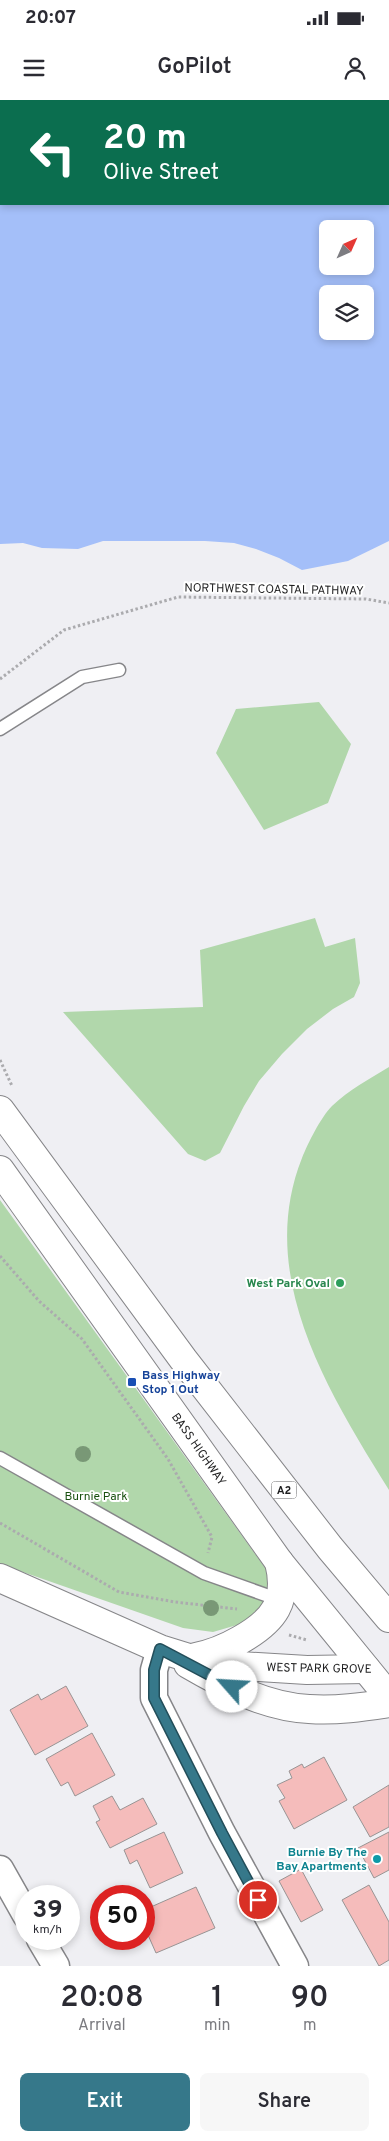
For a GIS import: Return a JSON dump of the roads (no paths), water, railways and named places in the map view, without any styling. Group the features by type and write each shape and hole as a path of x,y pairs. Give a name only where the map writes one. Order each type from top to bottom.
{"main road":[{"name":"A2","path":"0,1110 183,1359 330,1548 389,1618"},
{"name":"BASS HIGHWAY","path":"0,1170 279,1562 377,1670 389,1698"},
{"path":"190,1658 232,1645 266,1624 276,1610 280,1600 283,1580 279,1562"},
{"name":"WEST PARK GROVE","path":"0,1578 160,1649 242,1692 296,1708 335,1709 389,1703"},
{"name":"WEST PARK GROVE","path":"160,1649 190,1658 240,1666 307,1670 377,1670"}],"street":[{"path":"160,1649 154,1670 154,1698 222,1833 295,1966"},
{"path":"0,1869 15,1896"},
{"path":"47,1950 56,1966"}],"lane":[{"path":"0,729 82,677 119,670"},
{"path":"0,1458 204,1573 280,1600"}],"water":[{"path":"0,205 389,205 389,541 348,561 302,570 279,558 234,543 205,541 103,541 78,549 42,548 23,543 0,544"}],"place":[{"name":"West Park Oval","path":"340,1283"},
{"name":"Bass Highway Stop 1 Out","path":"132,1382"},
{"name":"Burnie By The Bay Apartments","path":"377,1859"}],"park label":[{"name":"Burnie Park","path":"96,1496"}]}
